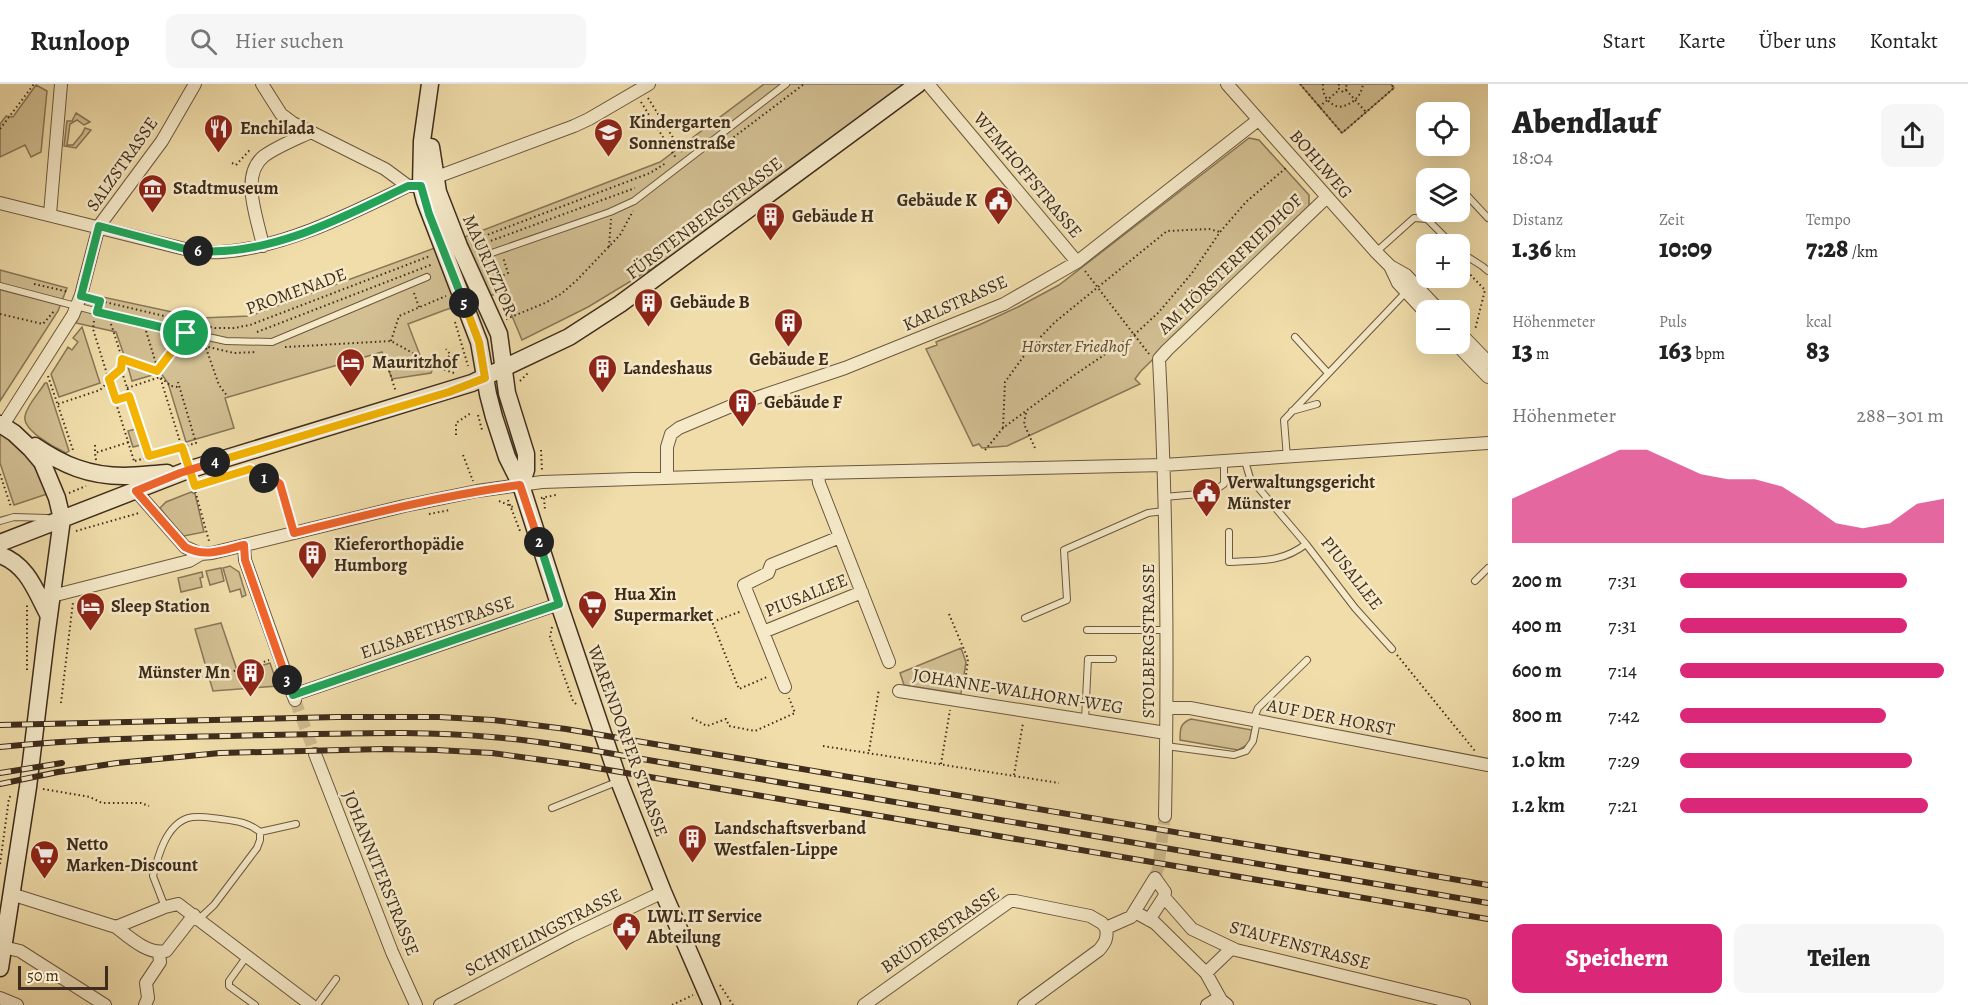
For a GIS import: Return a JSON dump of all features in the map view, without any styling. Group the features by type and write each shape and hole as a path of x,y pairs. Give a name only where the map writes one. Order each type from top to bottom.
{"main road":[{"path":"421,183 430,84"},
{"name":"FÜRSTENBERGSTRASSE","path":"184,472 449,392 485,378 569,337 620,304 918,84"},
{"name":"MAURITZTOR","path":"421,183 439,195 459,246 496,323 502,349 507,393 526,454 525,470 520,485"},
{"name":"MAURITZTOR","path":"421,183 429,214 477,336 491,407 507,457 520,485"},
{"path":"6,427 57,461 97,475 124,476 184,472"},
{"path":"0,968 8,888 28,787 62,519 57,498 42,462 6,427"},
{"path":"0,543 184,472"},
{"name":"WARENDORFER STRASSE","path":"520,485 619,781 663,892 712,1005"},
{"path":"0,555 16,562 27,574 49,616"}],"street":[{"name":"SALZSTRASSE","path":"6,427 79,301 99,226 162,141 195,84"},
{"path":"262,84 281,114 311,132 386,169 421,183"},
{"name":"WEMHOFFSTRASSE","path":"928,84 1081,266"},
{"name":"BOHLWEG","path":"1227,84 1376,252 1390,266 1406,275 1430,300"},
{"path":"50,214 61,85"},
{"path":"0,202 189,250 220,252 263,246 302,234 421,183 574,126 642,88"},
{"name":"KARLSTRASSE","path":"667,478 667,447 671,434 679,428 729,407 845,368 941,331 1004,304 1081,266 1257,120"},
{"path":"263,246 251,195 252,176 258,161 267,154 311,132"},
{"name":"AM HÖRSTERFRIEDHOF","path":"1164,465 1159,359 1326,198"},
{"name":"BOHLWEG","path":"1390,266 1398,283 1416,302"},
{"path":"1470,344 1488,362"},
{"path":"1466,354 1488,377"},
{"path":"52,596 189,561 206,553 384,510 477,491 542,482 1164,465 1488,443"},
{"name":"STOLBERGSTRASSE","path":"1164,465 1167,708 1165,816"},
{"name":"PIUSALLEE","path":"818,473 819,483 869,608"},
{"path":"136,491 185,547 206,553"},
{"name":"PIUSALLEE","path":"785,687 744,585 768,573 771,565 840,537"},
{"path":"244,545 245,560 279,657"},
{"name":"PIUSALLEE","path":"763,632 862,592"},
{"name":"ELISABETHSTRASSE","path":"279,657 294,697 559,604"},
{"name":"JOHANNE-WALHORN-WEG","path":"869,608 889,662"},
{"name":"JOHANNE-WALHORN-WEG","path":"899,691 956,696 1025,711 1166,733"},
{"name":"AUF DER HORST","path":"1167,708 1190,708 1487,763"},
{"name":"JOHANNITERSTRASSE","path":"315,754 392,952 416,1005"},
{"name":"STAUFENSTRASSE","path":"1135,912 1155,878 1165,892 1164,897 1192,929 1234,949 1464,1005"},
{"path":"8,888 116,927 147,949 159,952 166,951 197,917"},
{"name":"SCHWELINGSTRASSE","path":"440,1005 571,936 663,892"},
{"path":"1149,920 1164,897"},
{"name":"BRÜDERSTRASSE","path":"864,1005 1010,901 1090,915 1102,922 1106,928"},
{"path":"116,927 178,904 311,1005"},
{"path":"1024,1005 1099,950 1106,943 1106,928 1131,917 1135,912 1155,923 1207,974 1224,1002"},
{"path":"3,948 20,951 105,1005"},
{"path":"1207,974 1234,949"},
{"path":"145,1005 148,998 146,983 160,962 159,952"},
{"path":"1207,1005 1215,1000 1224,1002"}],"lane":[{"path":"483,256 610,212 634,201 786,84"},
{"path":"1470,199 1488,218"},
{"path":"1376,252 1413,218 1416,218"},
{"path":"1430,222 1442,234"},
{"path":"1470,258 1488,271"},
{"name":"PROMENADE","path":"0,286 60,301 79,301 97,312 186,333 226,341 272,342 427,277"},
{"path":"1287,458 1284,420 1406,292"},
{"path":"1295,338 1328,372"},
{"path":"1292,411 1317,404"},
{"name":"PIUSALLEE","path":"1245,461 1250,478 1306,544 1355,608 1392,649"},
{"path":"1164,497 1211,494 1224,484 1224,462"},
{"path":"1026,618 1067,600 1064,550 1148,513 1164,511"},
{"path":"0,522 14,518 62,519"},
{"path":"1229,532 1229,562 1277,559 1294,554 1306,544"},
{"path":"1475,581 1488,568"},
{"path":"1087,630 1166,630"},
{"path":"1085,720 1088,659 1113,659"},
{"path":"1166,746 1234,755 1246,752 1253,741 1258,708 1307,660"},
{"path":"552,808 619,781"},
{"path":"165,907 153,876 164,845 179,823 189,818 205,817 248,824 260,832 296,824"},
{"path":"197,917 213,905 257,848 260,832"},
{"path":"248,956 229,981 229,986 255,1005"},
{"path":"317,1005 336,979"}],"path":[{"path":"0,129 33,84"},
{"path":"1300,84 1342,133 1394,88 1391,84"},
{"path":"1323,84 1323,94 1339,107 1351,104 1361,92 1363,84"},
{"path":"1319,107 1339,90 1339,84"},
{"path":"1346,84 1346,90 1366,112"},
{"path":"642,88 680,165"},
{"path":"469,242 650,173 682,153 642,88"},
{"path":"1339,90 1343,92 1346,90"},
{"path":"232,163 236,165 249,151"},
{"path":"985,450 1003,429 1066,381 1136,334 1158,313 1192,273 1220,232 1246,202 1294,161"},
{"path":"471,248 639,187"},
{"path":"507,320 561,294 577,280 620,235 633,209"},
{"path":"609,247 610,212"},
{"path":"1003,429 1005,381 1029,349 1055,322 1167,231 1209,229 1220,232"},
{"name":"PROMENADE","path":"28,283 79,301 215,328 234,328 250,325 430,256"},
{"path":"488,282 508,273 504,260"},
{"name":"PROMENADE","path":"256,332 433,264"},
{"path":"1081,266 1136,334 1149,354 1159,359"},
{"path":"1470,274 1485,290"},
{"path":"1470,342 1485,290 1488,287"},
{"path":"415,296 419,307"},
{"path":"391,341 399,316 446,296"},
{"path":"0,314 43,324 60,301"},
{"path":"97,312 93,329 135,461"},
{"path":"110,315 122,359 121,369 149,456"},
{"path":"144,323 182,447 184,472 195,486 206,553"},
{"path":"157,371 186,333"},
{"path":"272,342 280,347 289,348 391,341 442,369 452,371"},
{"path":"205,347 219,385 228,397"},
{"path":"442,369 450,354 446,349"},
{"path":"385,358 400,407"},
{"path":"122,359 157,371"},
{"path":"39,368 46,374 75,457"},
{"path":"58,404 100,390 121,369"},
{"path":"127,388 160,376"},
{"path":"160,376 171,386 179,387"},
{"path":"128,463 196,443 178,382"},
{"path":"116,400 129,396"},
{"path":"79,397 81,401"},
{"path":"456,435 456,423 471,413"},
{"path":"1026,413 1024,424 1035,448"},
{"path":"95,453 129,442"},
{"path":"89,460 96,462 94,445"},
{"path":"542,454 542,482"},
{"path":"463,455 477,491"},
{"path":"195,486 250,469 265,478 271,477 280,484 294,533"},
{"path":"544,498 546,515"},
{"path":"493,500 500,501 511,508"},
{"path":"431,515 453,509"},
{"path":"59,537 135,513 159,519"},
{"path":"60,703 74,591"},
{"path":"27,600 27,676"},
{"path":"684,621 700,614 715,621 753,606"},
{"path":"941,764 956,696 968,659 949,614"},
{"path":"711,619 739,689 779,672"},
{"path":"1392,649 1487,763"},
{"path":"194,680 244,669 279,657"},
{"path":"955,678 956,696"},
{"path":"693,718 708,726 726,719 729,726 755,730 795,713 785,687"},
{"path":"869,753 879,689"},
{"path":"1014,776 1025,711"},
{"path":"823,746 1059,783"},
{"path":"55,791 90,796 102,803 141,803 149,806"},
{"path":"0,864 4,836"},
{"path":"716,978 733,1005"},
{"path":"672,1005 693,995"}],"green space":[{"path":"764,84 907,84 687,247 588,307 522,340 502,292 408,324 423,363 433,368 431,373 392,379 382,352 225,398 234,428 186,442 168,383 157,368 125,358 116,332 76,323 89,294 200,318 250,316 660,162"},
{"path":"1300,84 1391,84 1394,88 1342,133"},
{"path":"36,85 47,91 41,152 31,157 25,145 0,157 0,124 6,116 13,117"},
{"path":"76,113 90,122 84,125 77,120 70,124 67,145 73,145 85,128 91,130 76,148 64,146 67,121 72,121"},
{"name":"Hörster Friedhof","path":"1249,138 1259,140 1309,195 1309,206 1141,371 1135,379 1140,384 1007,446 982,448 979,444 973,446 926,349 937,345 936,342 1018,307 1059,285"},
{"path":"0,270 67,288 58,311 0,401"},
{"path":"82,327 100,383 59,397 51,374 68,347 72,350 78,342 73,338"},
{"path":"128,367 155,372 156,374 132,381"},
{"path":"47,383 69,451 66,453 40,438 25,421 28,408"},
{"path":"136,429 141,445 133,447 128,431"},
{"path":"0,433 29,459 50,493 14,505 0,463"},
{"path":"191,492 195,494 204,532 184,536 160,508 166,502"},
{"path":"230,566 239,572 246,595 242,597 240,589 230,592 223,568"},
{"path":"221,568 224,581 210,585 206,571"},
{"path":"202,572 203,577 200,578 202,587 181,592 178,578"},
{"path":"221,623 238,673 270,663 278,686 213,691 195,629"},
{"path":"961,648 966,662 961,694 904,685 900,673"},
{"path":"1191,719 1252,730 1249,744 1238,750 1180,740 1181,727"}],"tunnel":[{"path":"295,700 315,754"},
{"path":"1155,878 1165,816"}],"railway":[{"path":"0,725 337,717 439,717 493,720 566,729 1488,885"},
{"path":"0,747 134,738 352,733 463,735 511,739 589,750 1488,903"},
{"path":"0,784 117,763 220,753 383,749 492,753 579,765 1488,919"},
{"path":"0,773 62,763"}],"place":[{"name":"Enchilada","path":"219,154"},
{"name":"Kindergarten Sonnenstraße","path":"608,158"},
{"name":"Stadtmuseum","path":"152,214"},
{"name":"Gebäude K","path":"998,226"},
{"name":"Gebäude H","path":"771,242"},
{"name":"Gebäude B","path":"649,328"},
{"name":"Gebäude E","path":"789,348"},
{"name":"Mauritzhof","path":"351,388"},
{"name":"Landeshaus","path":"602,394"},
{"name":"Gebäude F","path":"743,428"},
{"name":"Verwaltungsgericht Münster","path":"1206,518"},
{"name":"Kieferorthopädie Humborg","path":"313,580"},
{"name":"Hua Xin Supermarket","path":"593,630"},
{"name":"Sleep Station","path":"90,632"},
{"name":"Münster Mn","path":"251,698"},
{"name":"Landschaftsverband Westfalen-Lippe","path":"693,864"},
{"name":"Netto Marken-Discount","path":"45,880"},
{"name":"LWL.IT Service Abteilung","path":"626,952"}],"route":[{"path":"186,333 97,312 100,301 81,296 99,226 189,250 220,252 263,246 302,234 408,186 421,186 424,201 475,329 485,378 449,392 188,470 136,491 185,547 193,552 212,553 244,545 245,560 293,695 559,604 520,485 404,506 294,533 280,484 275,479 265,478 250,469 195,486 188,470 182,447 149,456 129,396 116,400 109,379 121,369 122,359 157,371 186,333"}]}
